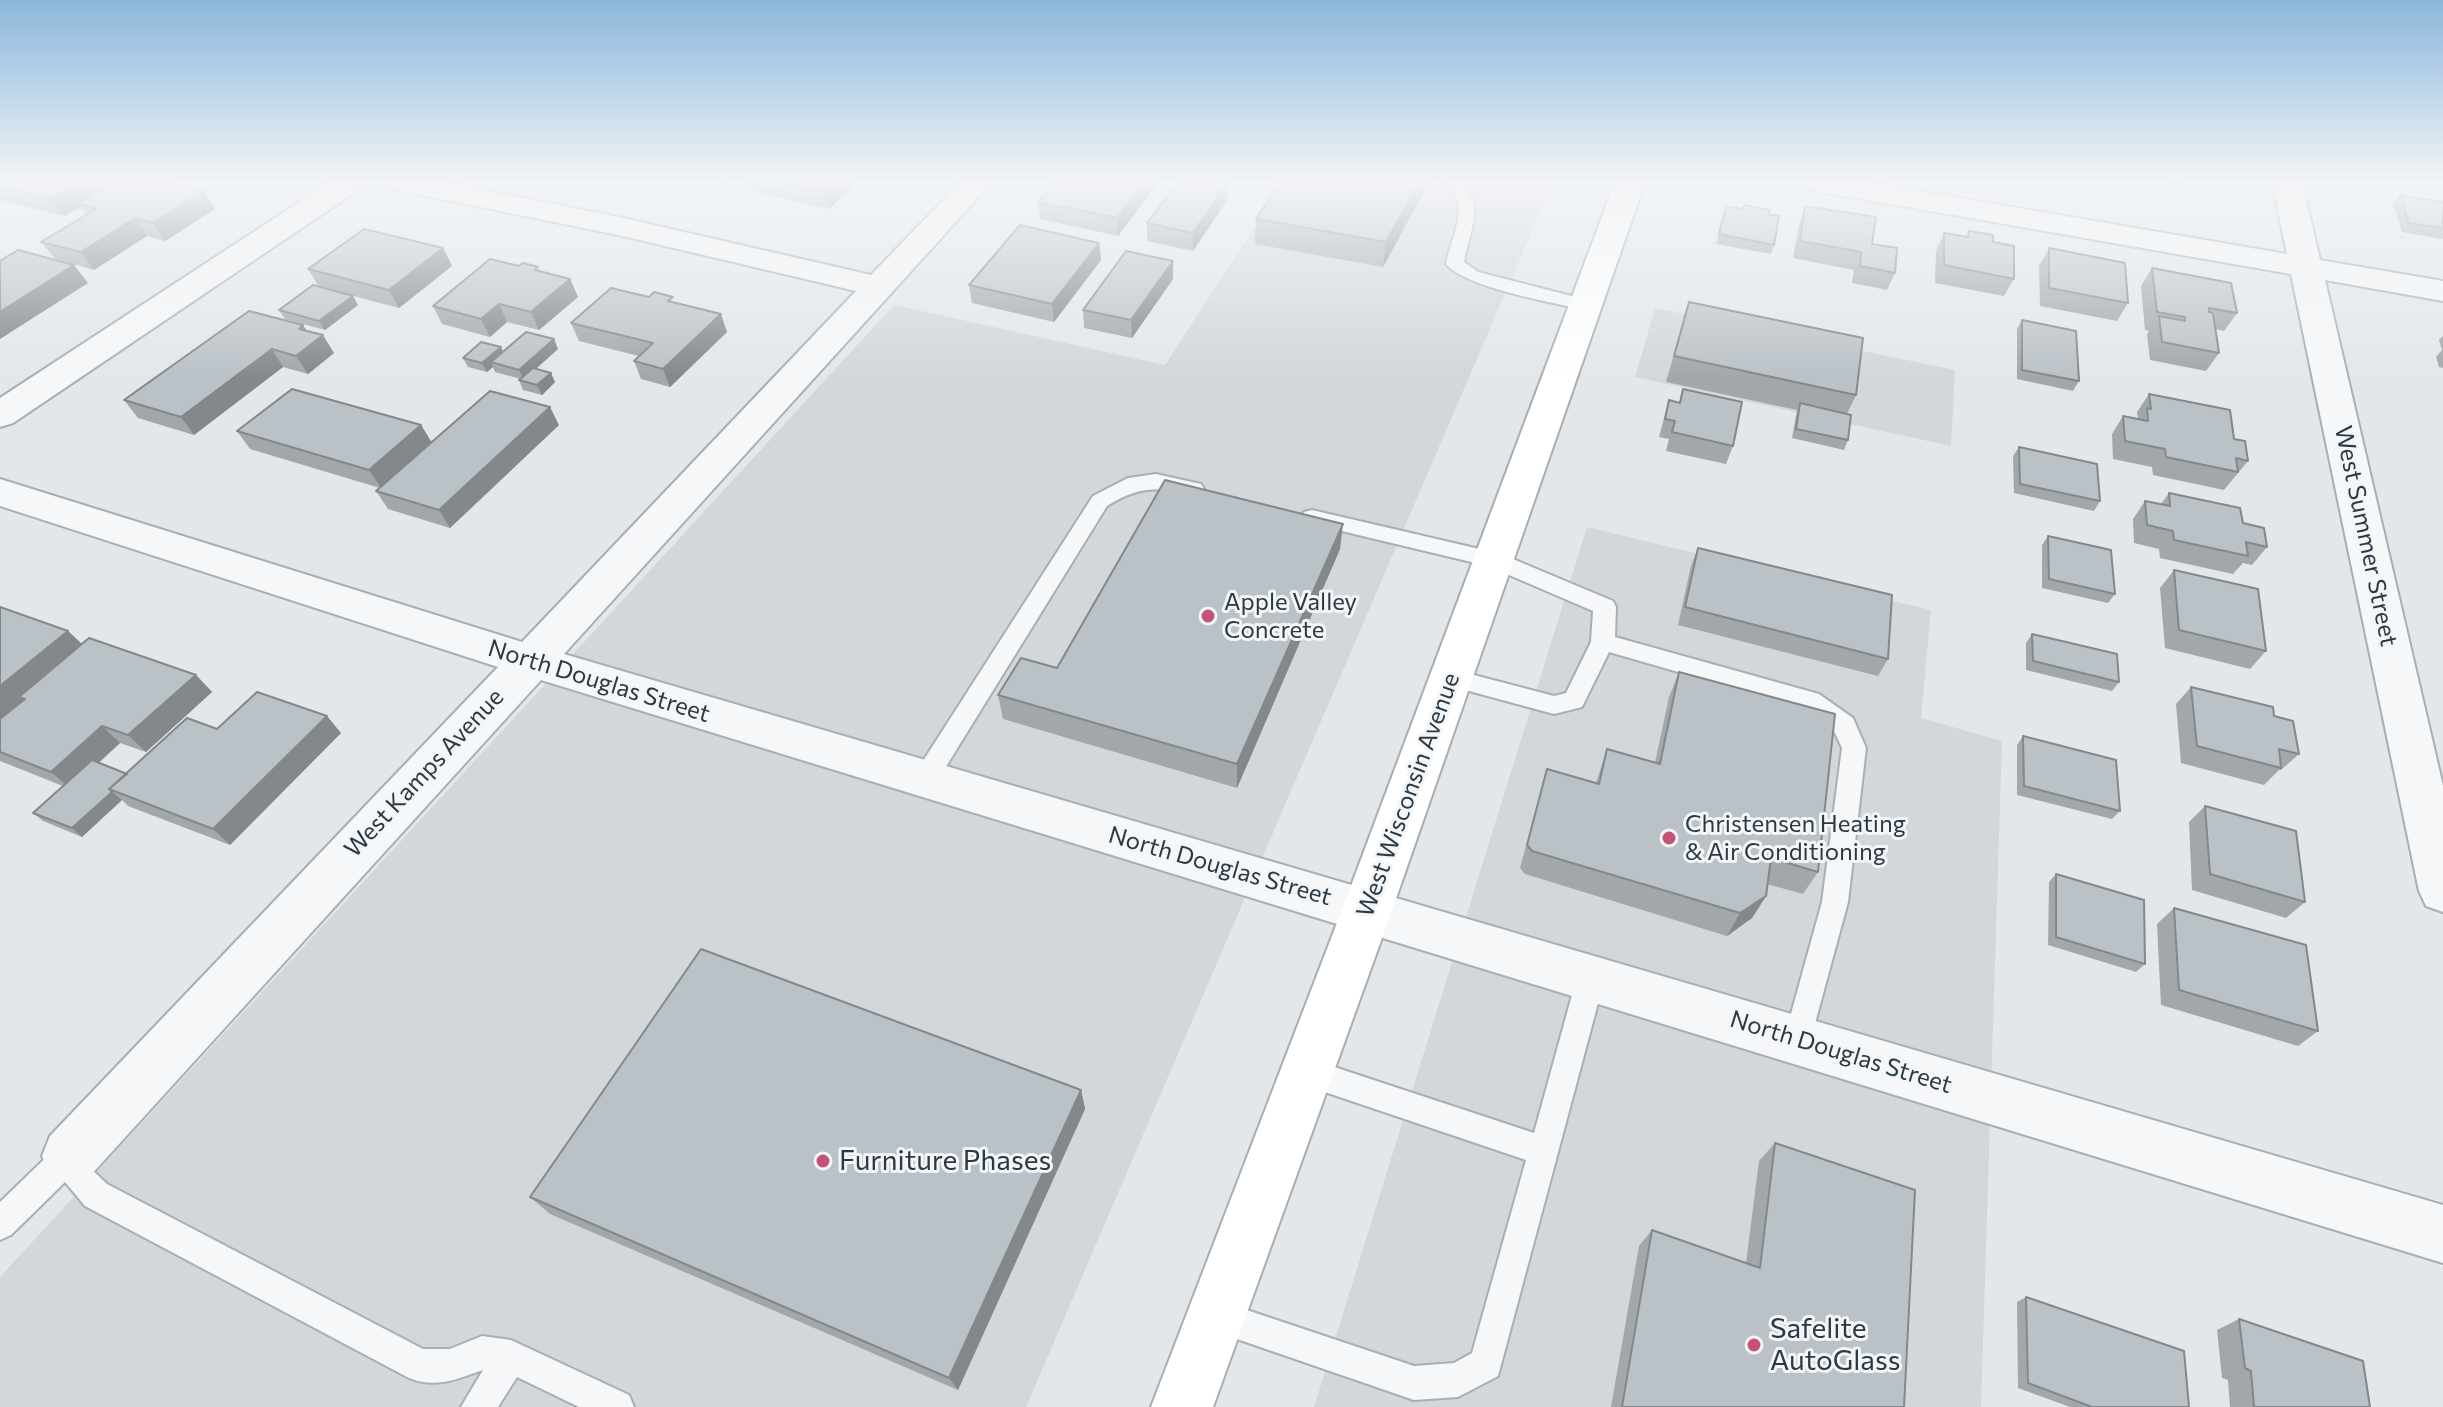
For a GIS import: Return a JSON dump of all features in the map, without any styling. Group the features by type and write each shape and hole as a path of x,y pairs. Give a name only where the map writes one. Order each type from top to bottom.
{"main road":[{"name":"West Wisconsin Avenue","path":"1182,1407 1367,910 1606,248"}],"street":[{"path":"0,415 251,248"},
{"path":"711,248 879,287"},
{"name":"West Kamps Avenue","path":"70,1156 528,660 916,248"},
{"path":"2199,248 2443,291"},
{"name":"West Summer Street","path":"2302,248 2443,891"},
{"name":"North Douglas Street","path":"0,492 528,660 2443,1234"}],"lane":[{"path":"1456,248 1455,264 1472,276 1585,305"},
{"path":"925,779 1100,501 1123,485 1155,479 1221,495"},
{"path":"1297,513 1493,560 1605,607 1603,642 1574,700 1554,705 1451,678"},
{"path":"1603,642 1811,701 1844,725 1854,748 1835,902 1798,1039"},
{"path":"1217,1316 1414,1383 1458,1380 1486,1364 1591,977"},
{"path":"1307,1072 1544,1151"},
{"path":"0,1224 70,1156 78,1177 96,1195 421,1366 450,1366 482,1353 511,1357 617,1407"},
{"path":"478,1407 511,1357"}],"shaded area":[{"path":"1241,248 1525,248 1026,1407 0,1407 0,1277 894,305 1165,365"},
{"path":"1655,308 1955,370 1951,446 1635,377"},
{"path":"1587,527 1931,610 1921,718 2002,741 1981,1407 1314,1407"}],"building":[{"path":"64,248 88,248 81,252"},
{"path":"338,248 443,248 389,290 308,269"},
{"path":"1001,248 1095,248 1052,304 969,285"},
{"path":"1837,248 1897,248 1895,273 1860,266 1861,252"},
{"path":"1944,248 2014,248 2014,279 1944,265"},
{"path":"2049,248 2125,263 2128,303 2049,288"},
{"path":"18,250 74,265 0,312 0,261"},
{"path":"1126,251 1173,261 1131,320 1083,310"},
{"path":"490,259 519,266 523,263 538,267 535,270 570,279 531,312 499,304 481,319 433,306"},
{"path":"2152,268 2231,283 2237,313 2209,308 2209,312 2213,313 2219,353 2162,342 2159,316 2185,321 2185,317 2157,312"},
{"path":"313,285 353,296 319,321 279,310"},
{"path":"611,288 649,297 654,292 673,297 668,301 721,314 663,369 634,361 653,343 571,323"},
{"path":"1689,302 1863,338 1856,395 1674,356"},
{"path":"249,311 303,325 299,329 323,335 296,356 272,349 181,417 124,400"},
{"path":"2022,320 2076,331 2079,381 2022,370"},
{"path":"526,332 554,339 519,370 491,362"},
{"path":"481,342 501,347 482,363 463,358"},
{"path":"533,368 551,373 537,385 519,380"},
{"path":"292,389 421,425 369,470 237,431"},
{"path":"1683,389 1742,402 1733,446 1672,432 1675,421 1665,419 1669,400 1680,403"},
{"path":"490,391 550,407 439,510 376,491"},
{"path":"2149,394 2230,410 2234,439 2245,441 2248,461 2236,458 2238,472 2166,457 2165,449 2125,441 2123,416 2148,421 2147,408 2151,409"},
{"path":"1800,403 1851,415 1848,440 1796,429"},
{"path":"2019,447 2097,464 2100,501 2020,484"},
{"name":"Apple Valley Concrete","path":"1165,480 1343,524 1237,764 998,695 1021,658 1057,668"},
{"path":"2169,493 2240,508 2243,523 2264,528 2267,547 2246,542 2248,556 2174,540 2173,531 2147,525 2145,501 2170,506"},
{"path":"2048,536 2111,550 2115,594 2049,579"},
{"path":"1698,548 1892,595 1888,659 1685,607"},
{"path":"2174,570 2258,589 2266,651 2179,630"},
{"path":"0,607 68,631 0,686"},
{"path":"2032,634 2117,654 2119,682 2033,661"},
{"path":"89,638 196,675 128,735 102,726 51,772 0,752 0,719 25,699 19,697"},
{"name":"Christensen Heating & Air Conditioning","path":"1679,672 1835,714 1818,872 1771,858 1766,896 1740,913 1532,851 1527,845 1547,769 1599,784 1607,749 1660,764"},
{"path":"2191,687 2273,707 2274,716 2293,721 2299,754 2279,749 2281,768 2197,746"},
{"path":"257,692 327,716 213,829 109,789 187,718 217,729"},
{"path":"2023,736 2116,760 2120,811 2024,786"},
{"path":"92,760 127,774 72,828 33,813"},
{"path":"2205,806 2296,831 2305,902 2210,874"},
{"path":"2056,874 2144,900 2145,964 2056,937"},
{"path":"2174,908 2306,945 2318,1031 2179,990"},
{"name":"Furniture Phases","path":"701,949 1081,1090 949,1378 530,1197"},
{"name":"Safelite AutoGlass","path":"1775,1143 1915,1190 1904,1407 1622,1407 1652,1230 1760,1268"},
{"path":"2026,1297 2184,1351 2189,1407 2092,1407 2028,1383"},
{"path":"2239,1319 2363,1361 2370,1407 2254,1407 2251,1371 2245,1368"}],"place":[{"name":"Apple Valley Concrete","path":"1208,616"},
{"name":"Christensen Heating & Air Conditioning","path":"1669,838"},
{"name":"Furniture Phases","path":"823,1161"},
{"name":"Safelite AutoGlass","path":"1754,1345"}]}
